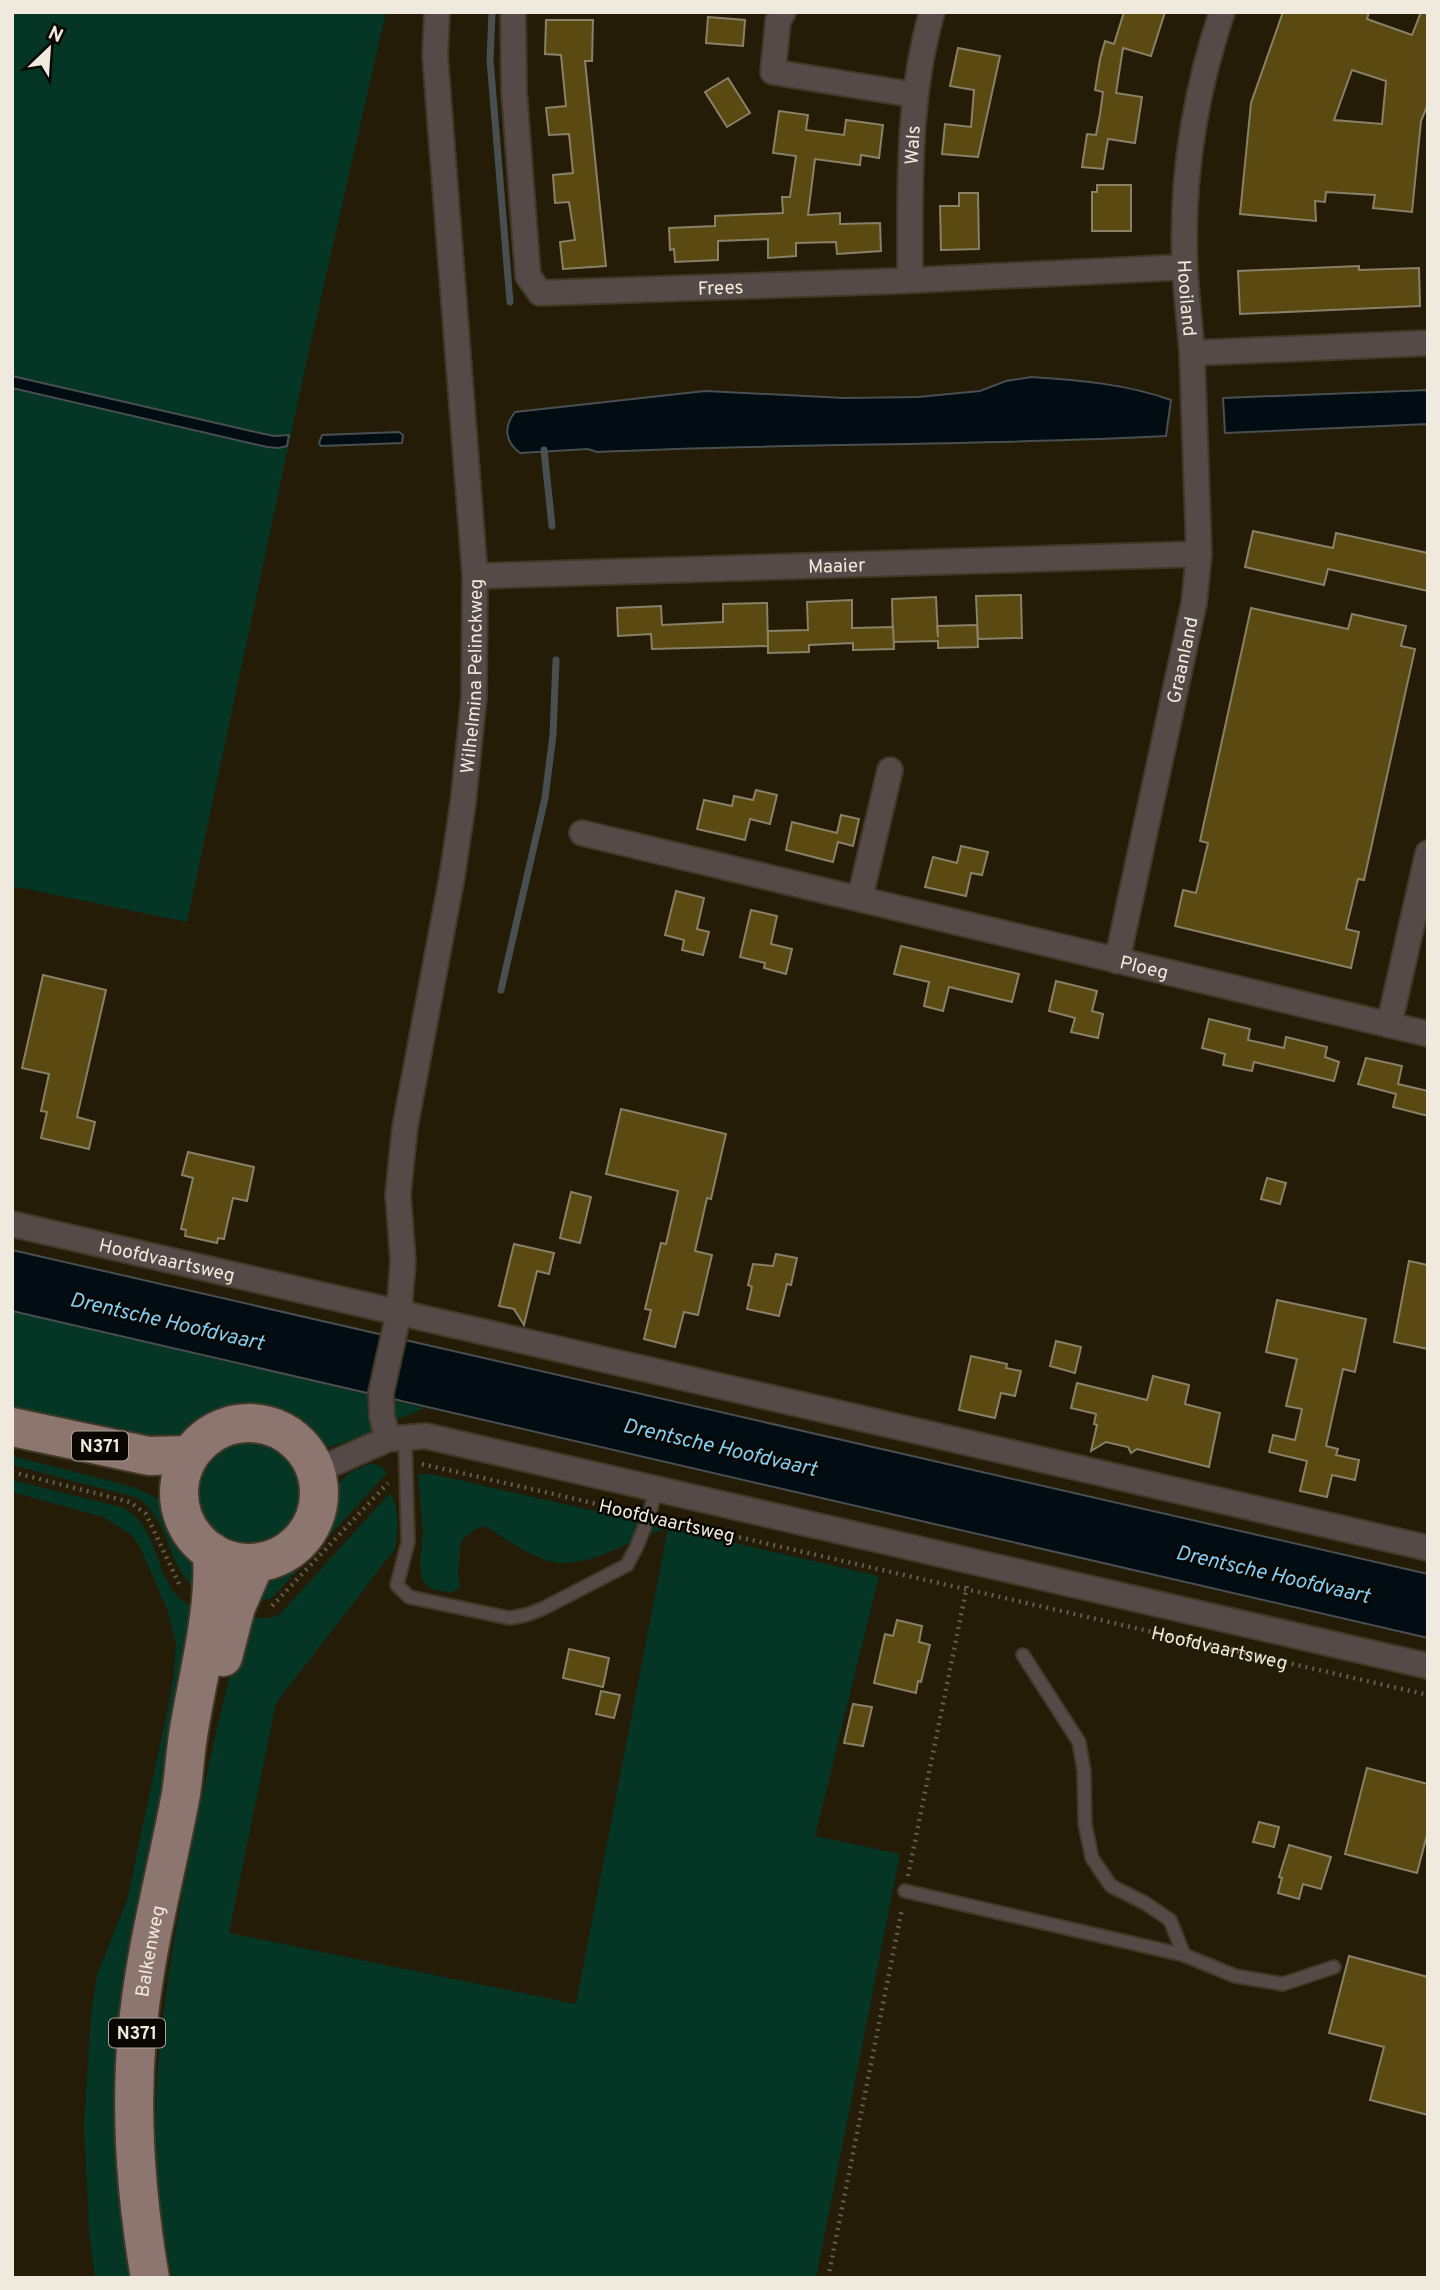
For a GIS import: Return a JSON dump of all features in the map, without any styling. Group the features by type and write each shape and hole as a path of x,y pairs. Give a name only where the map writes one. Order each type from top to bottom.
{"main road":[{"path":"246,1422 269,1425 289,1435 305,1451 316,1471 319,1492 316,1513 307,1532 293,1547 275,1558 255,1563 232,1561 212,1552 195,1538 184,1520 178,1498 180,1476 189,1455 204,1438 224,1427 246,1422"},
{"name":"N371","path":"12,1427 149,1456 189,1455"},
{"name":"N371","path":"12,1448 137,1480 178,1498"},
{"name":"Balkenweg","path":"212,1552 214,1581 223,1604"},
{"name":"Balkenweg","path":"150,2278 137,2190 134,2086 137,2033 157,1906 181,1792 187,1738 223,1604 255,1563"}],"street":[{"name":"Wilhelmina Pelinckweg","path":"396,1438 382,1417 380,1393 396,1323 403,1261 398,1194 405,1127 450,890 463,803 474,698 475,576 435,55 436,12"},
{"name":"Frees","path":"513,12 514,91 528,276 540,293 1185,267"},
{"path":"783,12 778,21 773,72 915,95"},
{"name":"Hooiland","path":"1222,12 1208,53 1190,153 1185,204 1185,267 1192,353 1428,343"},
{"name":"Wals","path":"910,280 910,162 915,95 927,14"},
{"name":"Graanland","path":"1117,961 1194,603 1199,554 1192,353"},
{"name":"Maaier","path":"475,576 1199,554"},
{"path":"860,898 890,770"},
{"name":"Ploeg","path":"582,833 1428,1034"},
{"path":"1390,1025 1428,853"},
{"name":"Hoofdvaartsweg","path":"12,1224 396,1323 1428,1548"},
{"name":"Hoofdvaartsweg","path":"316,1471 396,1438 426,1436 1428,1666"}],"lane":[{"path":"396,1438 405,1468 408,1542 397,1585 409,1597 509,1618 542,1609 627,1565 649,1516 656,1488"},
{"path":"1023,1655 1079,1742 1084,1771 1086,1824 1092,1858 1111,1886 1145,1903 1170,1920 1184,1955"},
{"path":"905,1891 1184,1955 1235,1976 1283,1984 1334,1967"}],"path":[{"name":"Hoofdvaartsweg","path":"405,1468 415,1464 433,1466 1428,1695"},
{"path":"12,1472 130,1502 146,1514 180,1587 192,1596 254,1611 269,1608 276,1603 396,1474 405,1468"},
{"path":"828,2278 972,1561"}],"green space":[{"path":"12,12 386,12 305,368 187,922 12,886 12,388 267,447 279,448 289,435 274,436 12,376"},
{"path":"12,1311 424,1408 358,1437 324,1447 282,1422 254,1414 226,1419 173,1446 12,1416"},
{"path":"249,1441 268,1445 285,1456 296,1473 300,1492 296,1511 285,1528 268,1539 249,1543 230,1539 213,1528 202,1511 198,1492 202,1473 213,1456 230,1445"},
{"path":"12,1456 134,1487 158,1499 169,1509 196,1553 195,1588 179,1569 157,1520 138,1498 12,1465"},
{"path":"371,1463 381,1466 387,1473 272,1598 255,1602 264,1576 293,1558 313,1539 326,1515 333,1491 340,1482 349,1473"},
{"path":"418,1474 432,1474 879,1576 815,1836 900,1854 816,2278 172,2278 156,2151 160,2037 191,1847 245,1618 270,1618 280,1614 390,1493 397,1514 395,1549 276,1703 229,1933 576,2004 668,1528 587,1560 558,1563 530,1554 485,1526 472,1531 461,1541 458,1573 460,1587 451,1593 431,1589 422,1580 420,1563 423,1534"},
{"path":"12,1480 121,1507 135,1517 145,1530 173,1591 184,1601 199,1608 131,2278 95,2278 89,2231 84,2124 91,2016 97,1975 127,1900 167,1712 176,1642 167,1609 139,1545 130,1534 103,1517 12,1492"}],"water":[{"path":"12,376 274,436 289,435 287,446 267,447 12,388"},
{"path":"1031,377 1120,386 1171,400 1166,436 597,452 588,449 520,453 511,444 507,433 515,412 705,391 844,398 918,397 980,391 1006,381"},
{"path":"1428,390 1428,424 1225,433 1223,398"},
{"path":"399,432 403,435 402,443 321,446 319,443 322,435"},
{"name":"Drentsche Hoofdvaart","path":"12,1250 1428,1574 1428,1638 12,1311"}],"building":[{"path":"1124,12 1165,12 1151,56 1123,48 1116,93 1142,97 1135,143 1108,139 1103,169 1082,167 1087,134 1096,135 1100,114 1103,92 1095,90 1100,59 1105,41 1114,44"},
{"path":"1283,12 1369,12 1367,19 1412,35 1421,12 1428,12 1428,104 1421,121 1412,212 1373,208 1375,195 1326,192 1325,202 1315,201 1316,221 1240,214 1251,103","holes":["1352,70 1386,81 1382,124 1334,120"]},
{"path":"708,17 745,20 743,46 706,43"},
{"path":"546,20 593,20 592,61 585,61 606,266 563,269 560,242 575,240 569,202 555,203 553,175 573,173 569,134 549,135 546,108 566,106 561,55 545,54"},
{"path":"958,48 1000,56 978,157 942,154 945,124 971,127 974,90 950,86"},
{"path":"728,78 750,113 727,127 705,92"},
{"path":"779,111 808,115 806,130 844,135 846,120 883,125 879,158 861,155 860,165 815,159 808,215 840,213 840,224 880,223 881,251 837,254 836,242 796,243 796,256 768,258 768,239 718,241 718,260 675,262 674,249 670,250 669,228 715,226 715,216 783,213 782,197 790,197 796,156 773,153"},
{"path":"1097,185 1131,185 1131,231 1092,231 1092,192 1097,192"},
{"path":"959,193 978,193 979,249 941,250 940,206 959,206"},
{"path":"1359,266 1359,270 1419,268 1420,306 1240,314 1238,271"},
{"path":"1253,531 1333,548 1336,533 1428,553 1428,591 1328,569 1324,585 1245,567"},
{"path":"1021,595 1022,638 978,639 976,596"},
{"path":"936,597 937,626 977,625 978,647 938,648 938,641 893,642 892,599"},
{"path":"852,600 852,628 893,627 894,649 853,650 853,643 809,645 809,652 768,653 768,631 808,630 807,602"},
{"path":"767,603 768,646 652,649 651,634 618,636 617,608 661,606 662,625 723,622 723,604"},
{"path":"1251,608 1348,629 1352,614 1406,626 1401,646 1415,649 1364,880 1358,879 1346,929 1359,932 1351,968 1175,926 1183,890 1196,893 1208,843 1200,841"},
{"path":"756,790 777,795 770,824 750,819 745,840 697,829 704,800 732,806 734,796 753,800"},
{"path":"841,815 859,819 853,846 838,842 833,862 786,850 792,822 837,833"},
{"path":"961,846 988,852 982,875 971,873 966,896 925,887 933,857 957,863"},
{"path":"676,891 704,898 697,929 709,932 703,955 682,950 684,940 665,935"},
{"path":"751,910 777,916 771,944 792,949 786,974 764,968 765,963 740,957"},
{"path":"901,946 1019,974 1012,1002 949,987 943,1011 924,1006 929,982 894,974"},
{"path":"43,975 106,990 77,1117 95,1122 89,1149 41,1138 47,1112 41,1111 49,1074 22,1068"},
{"path":"1056,981 1097,991 1092,1011 1103,1014 1098,1038 1071,1032 1075,1018 1049,1011"},
{"path":"1209,1019 1250,1029 1248,1040 1284,1048 1286,1037 1327,1047 1325,1057 1339,1062 1334,1081 1254,1062 1252,1071 1223,1065 1225,1054 1202,1048"},
{"path":"1366,1058 1402,1066 1398,1084 1428,1091 1428,1116 1393,1107 1396,1094 1358,1084"},
{"path":"621,1109 726,1134 711,1199 707,1198 695,1251 712,1255 698,1315 684,1312 675,1347 644,1339 651,1310 645,1309 661,1243 666,1244 678,1191 606,1174"},
{"path":"188,1152 254,1167 247,1201 233,1198 224,1239 218,1238 217,1243 185,1236 186,1230 181,1229 193,1178 182,1175"},
{"path":"1267,1178 1286,1183 1280,1204 1261,1199"},
{"path":"571,1192 591,1197 580,1243 560,1238"},
{"path":"514,1244 554,1253 549,1274 537,1271 524,1325 514,1309 499,1306"},
{"path":"776,1254 797,1258 791,1285 787,1284 779,1316 747,1309 752,1287 748,1285 753,1264 773,1266"},
{"path":"1409,1261 1428,1265 1428,1349 1394,1342"},
{"path":"1277,1300 1366,1319 1355,1372 1343,1369 1326,1446 1338,1449 1336,1455 1359,1460 1355,1480 1332,1475 1327,1497 1300,1491 1307,1461 1269,1452 1273,1435 1295,1440 1302,1409 1286,1406 1297,1359 1266,1352"},
{"path":"1056,1341 1081,1347 1075,1373 1050,1366"},
{"path":"971,1356 1007,1364 1006,1368 1021,1371 1015,1396 1001,1393 995,1418 959,1410"},
{"path":"1153,1376 1189,1385 1185,1404 1220,1413 1209,1467 1137,1449 1131,1453 1128,1447 1106,1442 1091,1451 1097,1425 1094,1424 1096,1414 1071,1408 1077,1383 1147,1400"},
{"path":"897,1620 922,1626 919,1642 930,1645 916,1693 874,1683 885,1634 893,1636"},
{"path":"569,1649 609,1658 603,1687 563,1678"},
{"path":"601,1691 620,1695 614,1718 596,1714"},
{"path":"853,1704 872,1707 863,1746 844,1743"},
{"path":"1367,1768 1428,1784 1428,1831 1417,1873 1345,1854"},
{"path":"1259,1822 1279,1827 1274,1847 1253,1842"},
{"path":"1289,1845 1331,1857 1321,1889 1303,1884 1299,1899 1278,1893 1282,1878 1279,1877"},
{"path":"1349,1956 1428,1977 1428,2115 1370,2100 1384,2047 1329,2033"}],"waterway":[{"path":"492,12 490,60 510,302"},
{"path":"544,450 552,526"},
{"path":"501,990 545,798 553,735 556,660"}]}
